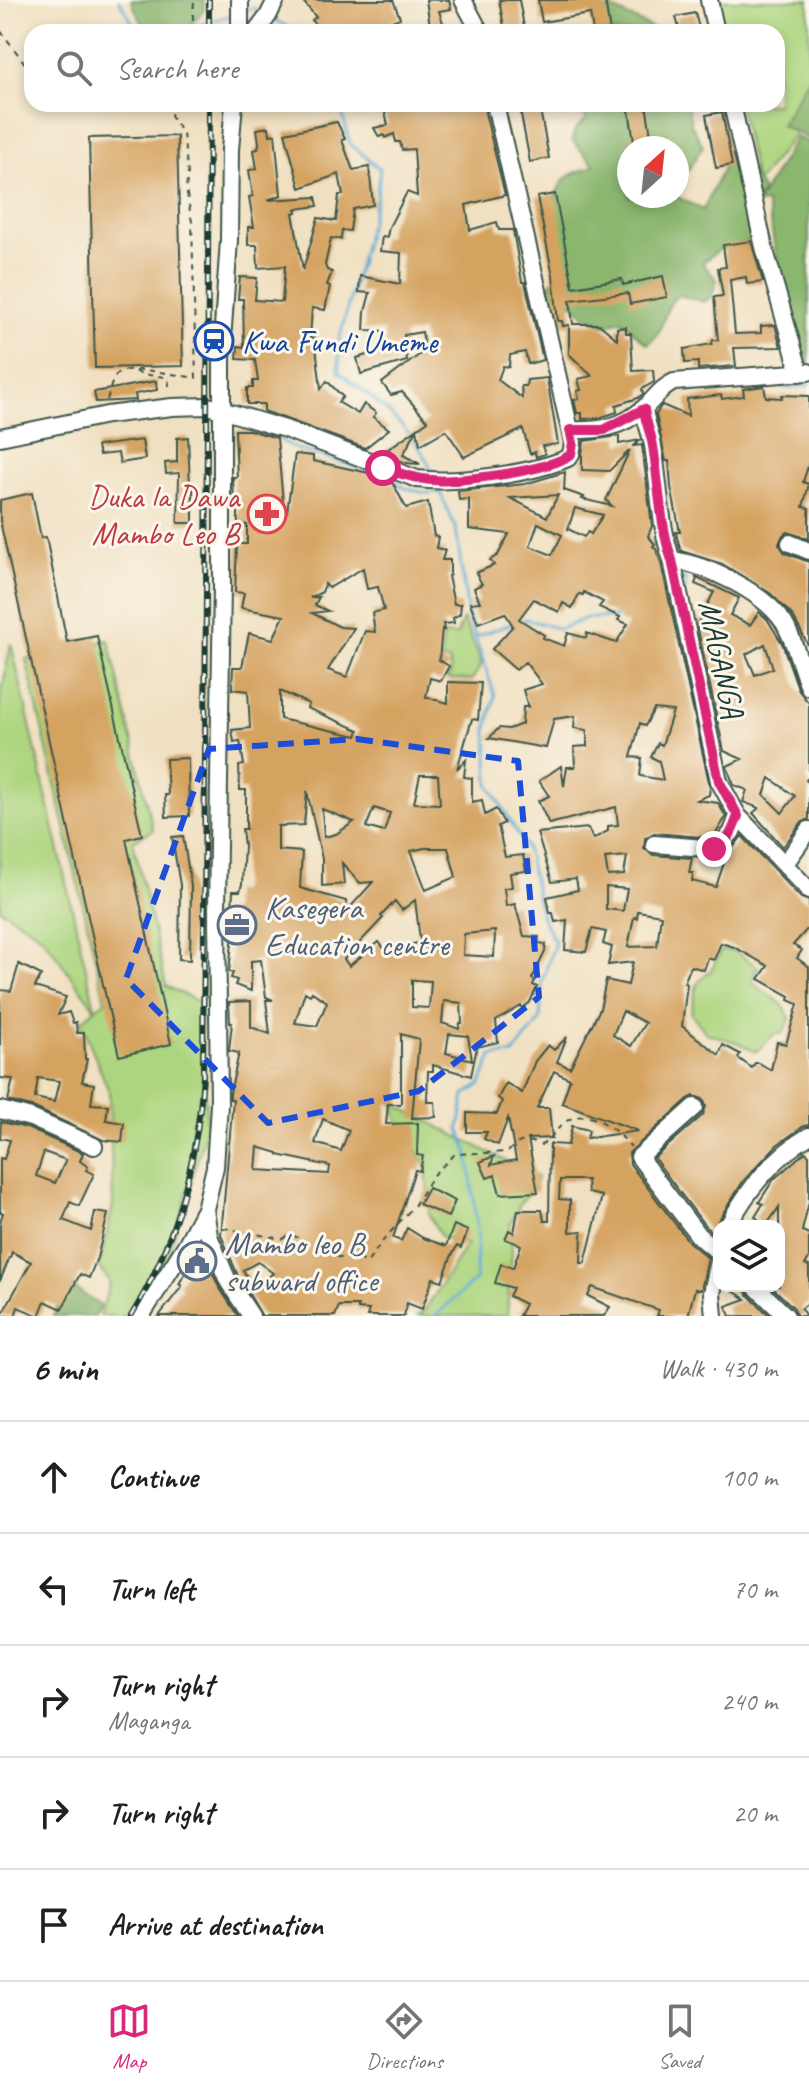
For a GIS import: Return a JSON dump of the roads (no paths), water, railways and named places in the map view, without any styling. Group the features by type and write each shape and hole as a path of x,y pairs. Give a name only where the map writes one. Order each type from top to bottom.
{"street":[{"path":"240,0 240,24"},
{"path":"262,24 276,0"},
{"path":"463,0 476,24"},
{"path":"709,0 714,24"},
{"path":"141,1316 205,1209 215,1167 219,1104 217,909 222,342 233,112"},
{"path":"0,437 107,415 172,407 221,408 417,479 436,481 512,473 568,458 573,450 570,430 497,112"},
{"path":"570,430 604,430 644,409 658,392 674,382 804,373 764,247 734,112"},
{"name":"MAGANGA","path":"644,409 652,442 665,541 672,560 719,781 738,816 809,890"},
{"path":"790,543 809,551"},
{"path":"672,560 711,569 769,607 782,620 792,639 809,687"},
{"path":"654,844 718,849 732,832 738,816"},
{"path":"785,864 809,830"},
{"path":"695,1107 639,1157 698,1235 713,1249"},
{"path":"0,1110 31,1118 94,1146"},
{"path":"731,1220 773,1163 807,1140"},
{"path":"205,1209 209,1236 228,1281 251,1316"},
{"path":"713,1288 714,1316"},
{"path":"761,1292 786,1316"}],"waterway":[{"path":"119,0 133,24"},
{"path":"246,10 253,8 264,14"},
{"path":"203,24 235,14"},
{"path":"275,20 282,24"},
{"path":"342,112 350,144 380,169 376,200 339,340 339,372 380,404 405,429 416,442 432,472"},
{"path":"691,390 765,384 789,388 809,385"},
{"path":"279,439 296,449 390,477 405,488 426,493 440,492 456,529 468,616 495,696 487,728 489,784 526,848 542,918 555,942 542,982 540,1020 513,1054 492,1056 481,1084 465,1095 459,1129 468,1152 478,1235 475,1280 435,1316"},
{"path":"684,570 686,590"},
{"path":"520,621 526,619 560,629 587,618 616,617 619,614"},
{"path":"475,637 513,623"}],"railway":[{"path":"209,0 209,24"},
{"path":"131,1316 160,1260 182,1201 196,1140 203,1077 209,112"}],"place":[{"name":"Kwa Fundi Umeme","path":"214,341"},
{"name":"Duka la Dawa Mambo Leo B","path":"267,514"},
{"name":"Kasegera Education centre","path":"237,925"},
{"name":"Mambo leo B subward office","path":"197,1261"}]}
